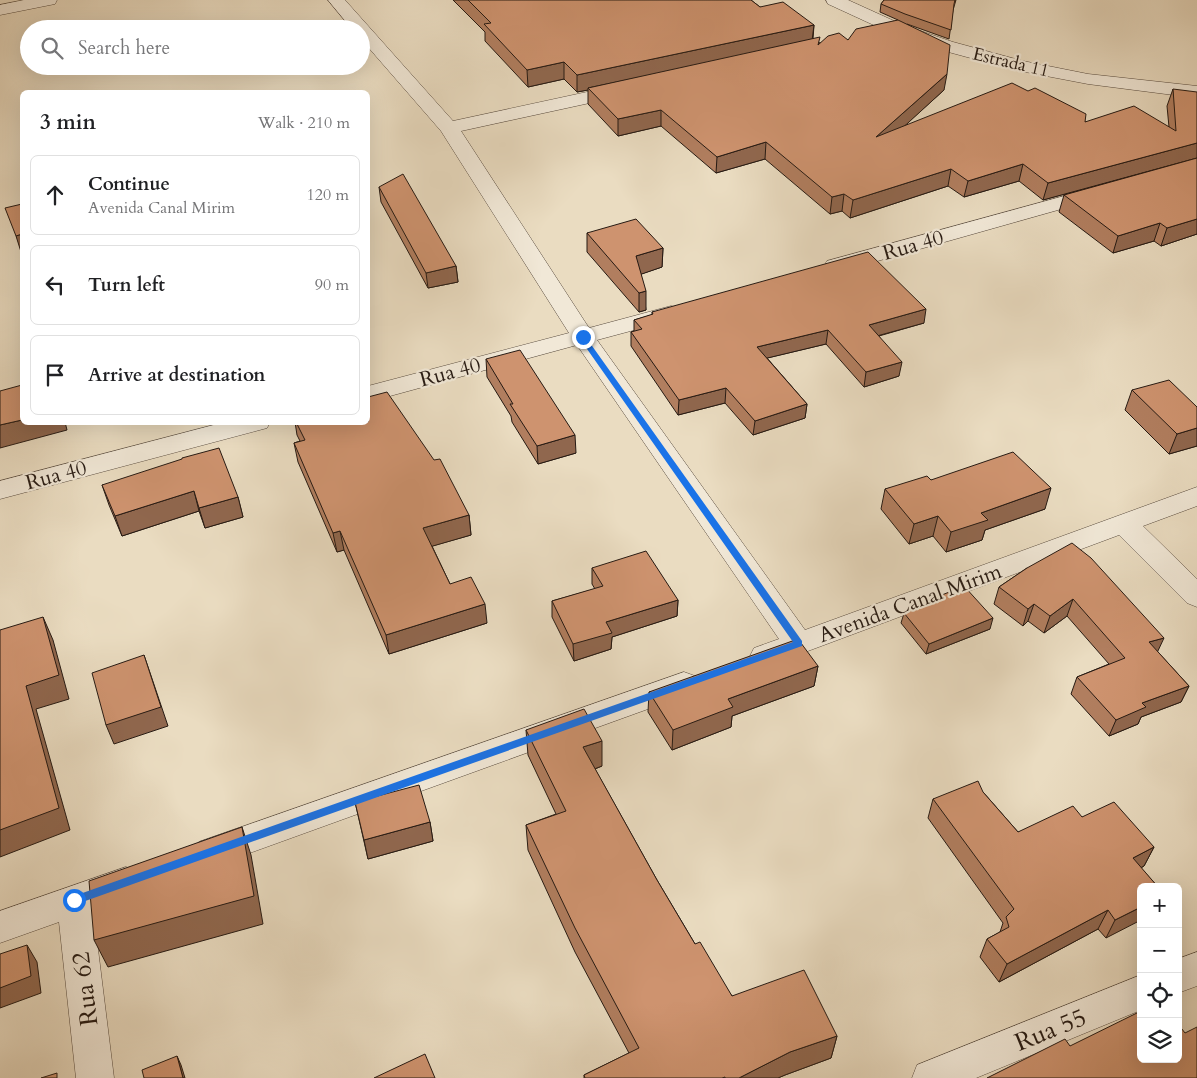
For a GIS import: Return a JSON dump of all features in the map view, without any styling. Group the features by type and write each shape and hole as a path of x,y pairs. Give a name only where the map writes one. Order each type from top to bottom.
{"street":[{"path":"0,10 49,0"},
{"path":"336,0 354,20"},
{"name":"Estrada 11","path":"834,0 864,7 897,30 1021,66 1088,79 1197,92"},
{"path":"868,36 897,30"},
{"path":"370,39 449,128 583,337 799,644"},
{"path":"449,128 644,85"},
{"name":"Rua 40","path":"813,273 1120,186"},
{"name":"Rua 40","path":"370,393 688,308"},
{"name":"Rua 40","path":"0,490 247,425"},
{"name":"Avenida Canal Mirim","path":"742,664 1197,496"},
{"path":"1124,524 1197,596"},
{"path":"187,860 714,674"},
{"path":"0,927 149,874"},
{"name":"Rua 62","path":"74,900 95,1078"},
{"path":"1182,974 1197,968"},
{"name":"Rua 55","path":"931,1078 1137,994"}],"building":[{"path":"468,0 751,0 760,7 783,2 814,25 577,75 564,62 527,70 484,24 491,23"},
{"path":"884,0 955,0 951,30 881,4"},
{"path":"898,20 950,45 947,74 876,137 1012,83 1028,91 1035,88 1086,114 1085,122 1134,106 1176,131 1173,89 1197,92 1197,143 1048,183 1023,164 968,181 951,169 853,200 844,194 832,197 766,142 717,157 661,110 618,119 588,88 820,37 818,45 828,36 839,33 848,40 856,29"},
{"path":"1197,158 1197,219 1167,228 1160,223 1118,236 1064,195"},
{"path":"403,174 456,266 426,273 379,187"},
{"path":"20,204 20,235 16,236 5,208"},
{"path":"636,219 663,248 636,256 646,291 639,293 587,233"},
{"path":"868,252 926,309 869,325 902,362 866,372 828,330 757,347 807,404 755,421 726,388 679,400 631,332 642,329 634,320 653,314 652,312"},
{"path":"520,350 575,435 537,446 510,404 513,404 486,359"},
{"path":"1169,380 1197,407 1197,428 1177,434 1132,390"},
{"path":"20,386 20,420 0,425 0,391"},
{"path":"387,392 434,460 440,459 469,515 423,528 450,584 471,577 485,604 386,635 340,531 333,533 294,443 305,440 298,425 370,425 370,396"},
{"path":"219,448 238,497 199,508 194,491 115,516 102,485 182,458"},
{"path":"1013,452 1051,488 981,513 988,520 951,532 938,516 914,524 885,489 927,476 931,480"},
{"path":"1072,543 1091,558 1164,638 1149,642 1189,686 1142,703 1146,707 1116,720 1077,677 1125,658 1073,599 1050,616 1034,604 1028,609 999,587 1027,568"},
{"path":"646,551 678,600 606,622 612,633 573,644 552,601 603,586 592,568"},
{"path":"964,586 993,618 929,644 904,613 906,612 905,610"},
{"path":"43,617 59,675 26,686 59,808 0,830 0,630"},
{"path":"798,639 818,666 728,699 733,707 673,730 649,692"},
{"path":"144,655 161,707 106,725 92,673"},
{"path":"584,709 602,741 583,747 695,944 700,942 732,996 804,970 837,1036 790,1052 739,1078 585,1078 584,1075 639,1048 575,928 526,825 566,811 526,730"},
{"path":"978,781 983,792 1018,832 1073,806 1082,817 1114,802 1154,847 1133,858 1155,883 1137,883 1137,909 1115,920 1108,910 1007,964 987,939 1009,927 1006,917 1014,909 933,799"},
{"path":"419,785 430,822 364,840 355,802"},
{"path":"242,827 254,896 94,940 89,881"},
{"path":"27,945 31,976 0,988 0,954"},
{"path":"1137,1013 1137,1063 1182,1063 1182,1029 1185,1033 1197,1027 1197,1078 987,1078 1065,1039 1070,1046"},
{"path":"425,1054 435,1078 374,1078"},
{"path":"177,1056 183,1078 144,1078 142,1070"},
{"path":"57,1073 57,1078 41,1078"}],"route":[{"path":"74,900 799,644 583,337"}]}
